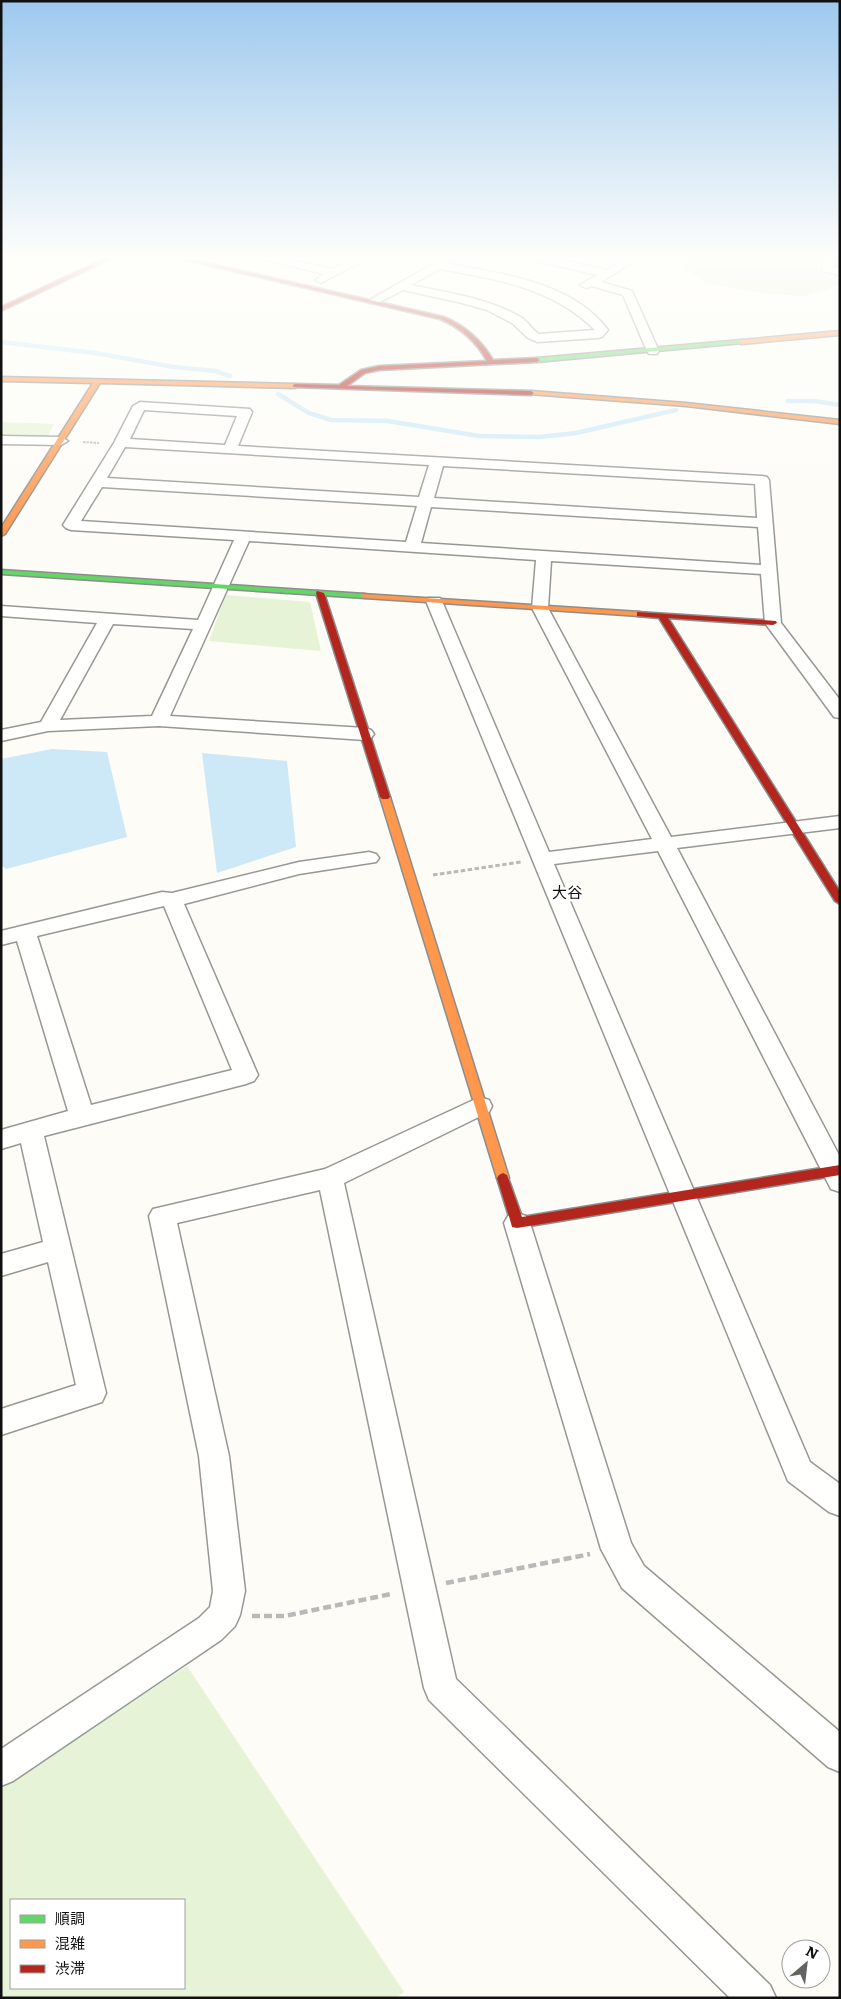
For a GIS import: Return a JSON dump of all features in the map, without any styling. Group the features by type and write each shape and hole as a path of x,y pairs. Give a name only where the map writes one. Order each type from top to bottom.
{"street":[{"path":"485,349 491,363"},
{"path":"341,387 363,371 379,368 491,363 671,349"},
{"path":"1,379 341,387 604,396 752,409 840,422"},
{"path":"1,534 98,381"},
{"path":"230,449 245,412 140,406 121,443 71,525 768,570"},
{"path":"1,440 61,442"},
{"path":"121,443 762,480 773,623 840,713"},
{"path":"412,547 437,461"},
{"path":"98,482 766,523"},
{"path":"159,721 243,537"},
{"path":"517,1223 683,1196 838,1175 540,608 544,556"},
{"path":"1,572 773,623"},
{"path":"320,594 618,1549 633,1577 840,1755"},
{"path":"434,601 799,1471 840,1502"},
{"path":"1,611 202,625"},
{"path":"662,616 840,901"},
{"path":"48,726 107,619"},
{"path":"1,736 48,726 159,721 365,734"},
{"path":"542,859 664,842 840,822"},
{"path":"1,938 162,899 172,900 299,868 369,858"},
{"path":"1,1140 30,1130 246,1075 172,900"},
{"path":"25,932 82,1118"},
{"path":"1,1770 210,1629 224,1615 229,1591 214,1456 162,1216 330,1178 480,1106"},
{"path":"1,1422 92,1393 30,1130"},
{"path":"330,1178 441,1688 757,1998"},
{"path":"1,1265 58,1248"}],"path":[{"path":"61,442 121,443"},
{"path":"409,879 542,859"},
{"path":"224,1615 285,1616 618,1549"}],"green space":[{"path":"1,422 54,424 47,438 1,437"},
{"path":"226,595 310,602 321,651 209,641"},
{"path":"187,1666 404,1992 396,1998 1,1998 1,1789"}],"water":[{"path":"52,749 107,752 127,837 6,869 1,865 1,759"},
{"path":"202,753 287,761 296,847 217,873"}],"waterway":[{"path":"63,349 174,367 215,371 230,376"},
{"path":"278,394 309,413 331,420 388,421 479,436 539,437 576,433 676,410"},
{"path":"788,401 814,401 840,405"}],"traffic: fast":[{"path":"537,360 658,349"},
{"path":"1,572 365,596"}],"traffic: slow":[{"path":"1,379 295,386"},
{"path":"1,534 98,381"},
{"path":"531,393 686,404 840,422"},
{"path":"365,596 640,614"},
{"path":"385,797 503,1178"}],"traffic: jam":[{"path":"483,349 491,363"},
{"path":"341,387 363,371 379,368 537,360"},
{"path":"295,386 531,393"},
{"path":"320,593 385,797"},
{"path":"640,614 773,623"},
{"path":"662,616 840,901"},
{"path":"503,1178 517,1223 840,1170"}],"district":[{"name":"大谷","path":"567,893"}]}
